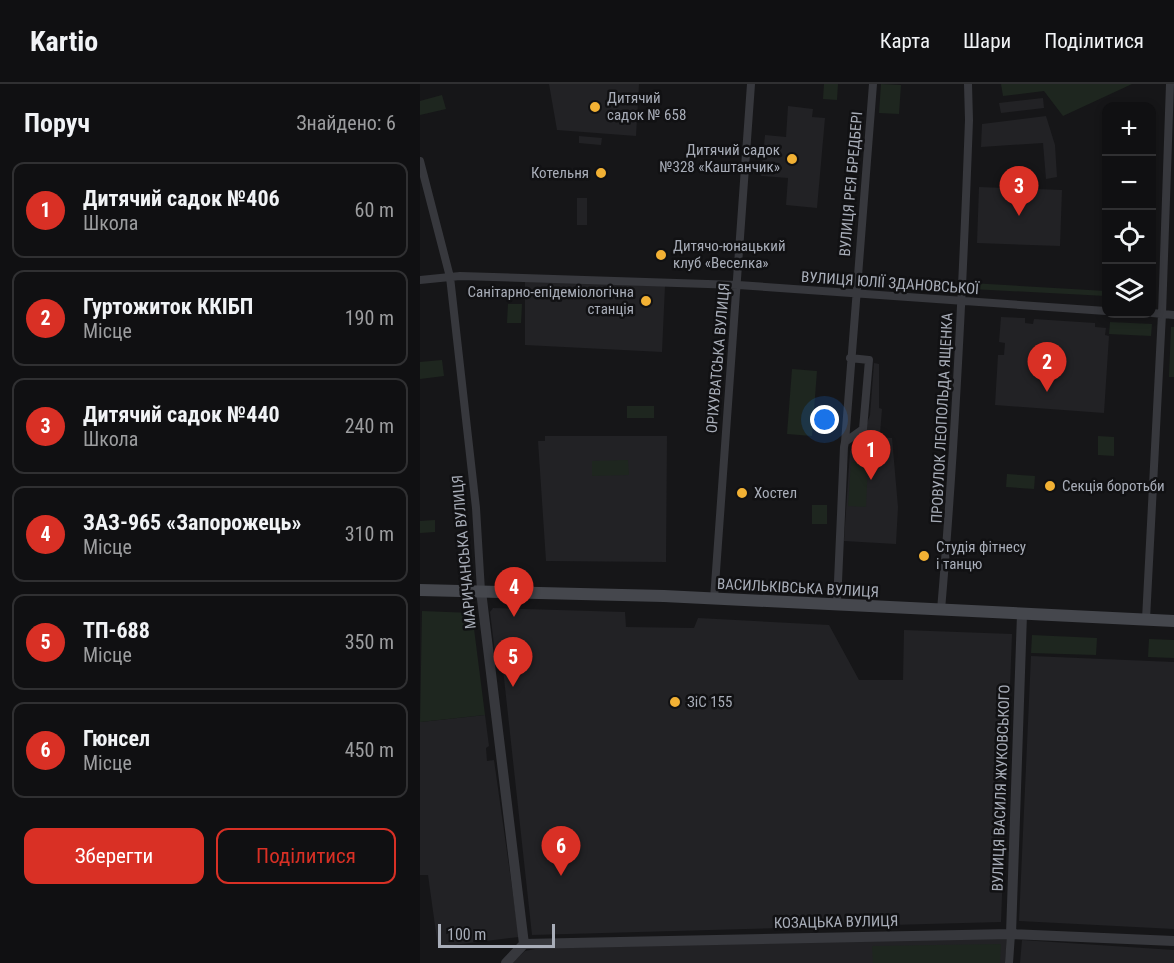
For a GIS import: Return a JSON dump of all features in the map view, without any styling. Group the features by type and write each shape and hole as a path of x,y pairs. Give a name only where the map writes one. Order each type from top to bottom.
{"main road":[{"name":"ВАСИЛЬКІВСЬКА ВУЛИЦЯ","path":"420,590 714,598 1174,621"}],"street":[{"name":"ОРІХУВАТСЬКА ВУЛИЦЯ","path":"714,598 751,84"},
{"name":"ВУЛИЦЯ РЕЯ БРЕДБЕРІ","path":"837,604 850,358 873,84"},
{"name":"ПРОВУЛОК ЛЕОПОЛЬДА ЯЩЕНКА","path":"941,610 952,495 962,301 969,120 968,84"},
{"path":"1146,619 1162,314 1170,84"},
{"name":"МАРИЧАНСЬКА ВУЛИЦЯ","path":"420,161 450,277 476,508 481,591 524,944"},
{"name":"ВУЛИЦЯ ЮЛІЇ ЗДАНОВСЬКОЇ","path":"420,280 450,277 738,285 1102,311"},
{"path":"1156,313 1174,315"},
{"path":"845,442 863,429 869,360 850,358"},
{"name":"ВУЛИЦЯ ВАСИЛЯ ЖУКОВСЬКОГО","path":"1009,963 1022,614"},
{"name":"КОЗАЦЬКА ВУЛИЦЯ","path":"524,944 1011,934 1174,941"},
{"path":"506,963 524,944"}],"shaded area":[{"name":"Дитячий садок № 658","path":"549,84 639,84 636,136 557,130"},
{"path":"824,84 838,84 837,100 823,99"},
{"path":"881,84 901,85 899,114 879,113"},
{"path":"1001,84 1132,84 1063,116 1044,91 1003,96"},
{"path":"442,95 446,109 420,115 420,101"},
{"path":"1043,98 1044,108 1001,113 999,103"},
{"name":"Дитячий садок №328 «Каштанчик»","path":"788,106 813,109 812,117 825,118 817,208 786,205 788,178 761,176 765,135 786,137"},
{"path":"1046,116 1055,145 1057,177 1046,179 1043,143 981,147 982,124"},
{"path":"579,136 602,138 601,145 579,143"},
{"path":"979,187 1062,190 1060,246 977,243"},
{"path":"577,198 587,198 587,225 577,225"},
{"path":"525,281 665,286 662,352 525,345"},
{"path":"971,283 1102,291 1102,296 971,289"},
{"path":"508,304 522,304 521,323 507,323"},
{"path":"1001,317 1025,318 1025,323 1033,324 1034,319 1095,323 1095,327 1106,328 1105,335 1109,336 1104,413 995,405 998,355 1004,355 1005,343 999,342"},
{"path":"1110,322 1152,324 1151,336 1109,334"},
{"path":"1171,327 1174,327 1174,377 1169,377"},
{"path":"442,360 444,376 420,379 420,362"},
{"path":"874,363 879,364 879,408 882,409 880,434 875,434 874,444 860,445 856,438 863,434 870,415"},
{"path":"792,369 817,371 812,436 787,434"},
{"path":"627,406 654,406 654,418 627,418"},
{"path":"545,436 667,436 666,562 546,561 538,441 545,441"},
{"path":"1098,436 1114,437 1114,456 1098,455"},
{"path":"877,437 892,438 898,507 896,544 844,541 850,451 856,446 876,446"},
{"path":"628,460 629,475 592,476 592,461"},
{"path":"851,462 868,463 866,507 848,506"},
{"path":"1007,474 1035,476 1034,489 1006,487"},
{"path":"812,505 827,505 827,524 812,524"},
{"path":"435,520 435,532 420,533 420,521"},
{"path":"493,608 625,612 626,627 694,628 698,618 829,625 859,680 903,680 904,630 1012,634 1001,922 532,935 503,669 497,669 490,612"},
{"path":"422,611 472,613 485,715 420,722"},
{"path":"1032,635 1097,638 1096,655 1031,653"},
{"path":"1149,639 1174,640 1174,658 1148,657"},
{"path":"1031,656 1174,662 1174,929 1019,921"},
{"path":"485,715 489,746 486,748 487,761 494,760 519,937 438,947 428,875 420,875 420,722"},
{"path":"1007,938 1005,963 512,963 525,951 540,948"},
{"path":"1022,940 1174,950 1174,963 1020,963"},
{"path":"1001,944 1000,963 873,963 872,946"}],"place":[{"name":"Дитячий садок № 658","path":"595,107"},
{"name":"Дитячий садок №328 «Каштанчик»","path":"792,159"},
{"name":"Котельня","path":"601,173"},
{"name":"Дитячий садок №440","path":"1019,216"},
{"name":"Дитячо-юнацький клуб «Веселка»","path":"661,255"},
{"name":"Санітарно-епідеміологічна станція","path":"646,301"},
{"name":"Гуртожиток ККІБП","path":"1047,392"},
{"name":"Дитячий садок №406","path":"871,480"},
{"name":"Секція боротьби","path":"1050,486"},
{"name":"Хостел","path":"742,493"},
{"name":"Студія фітнесу і танцю","path":"924,556"},
{"name":"ЗАЗ-965 «Запорожець»","path":"514,617"},
{"name":"ТП-688","path":"513,687"},
{"name":"ЗіС 155","path":"675,702"},
{"name":"Гюнсел","path":"561,876"}]}
